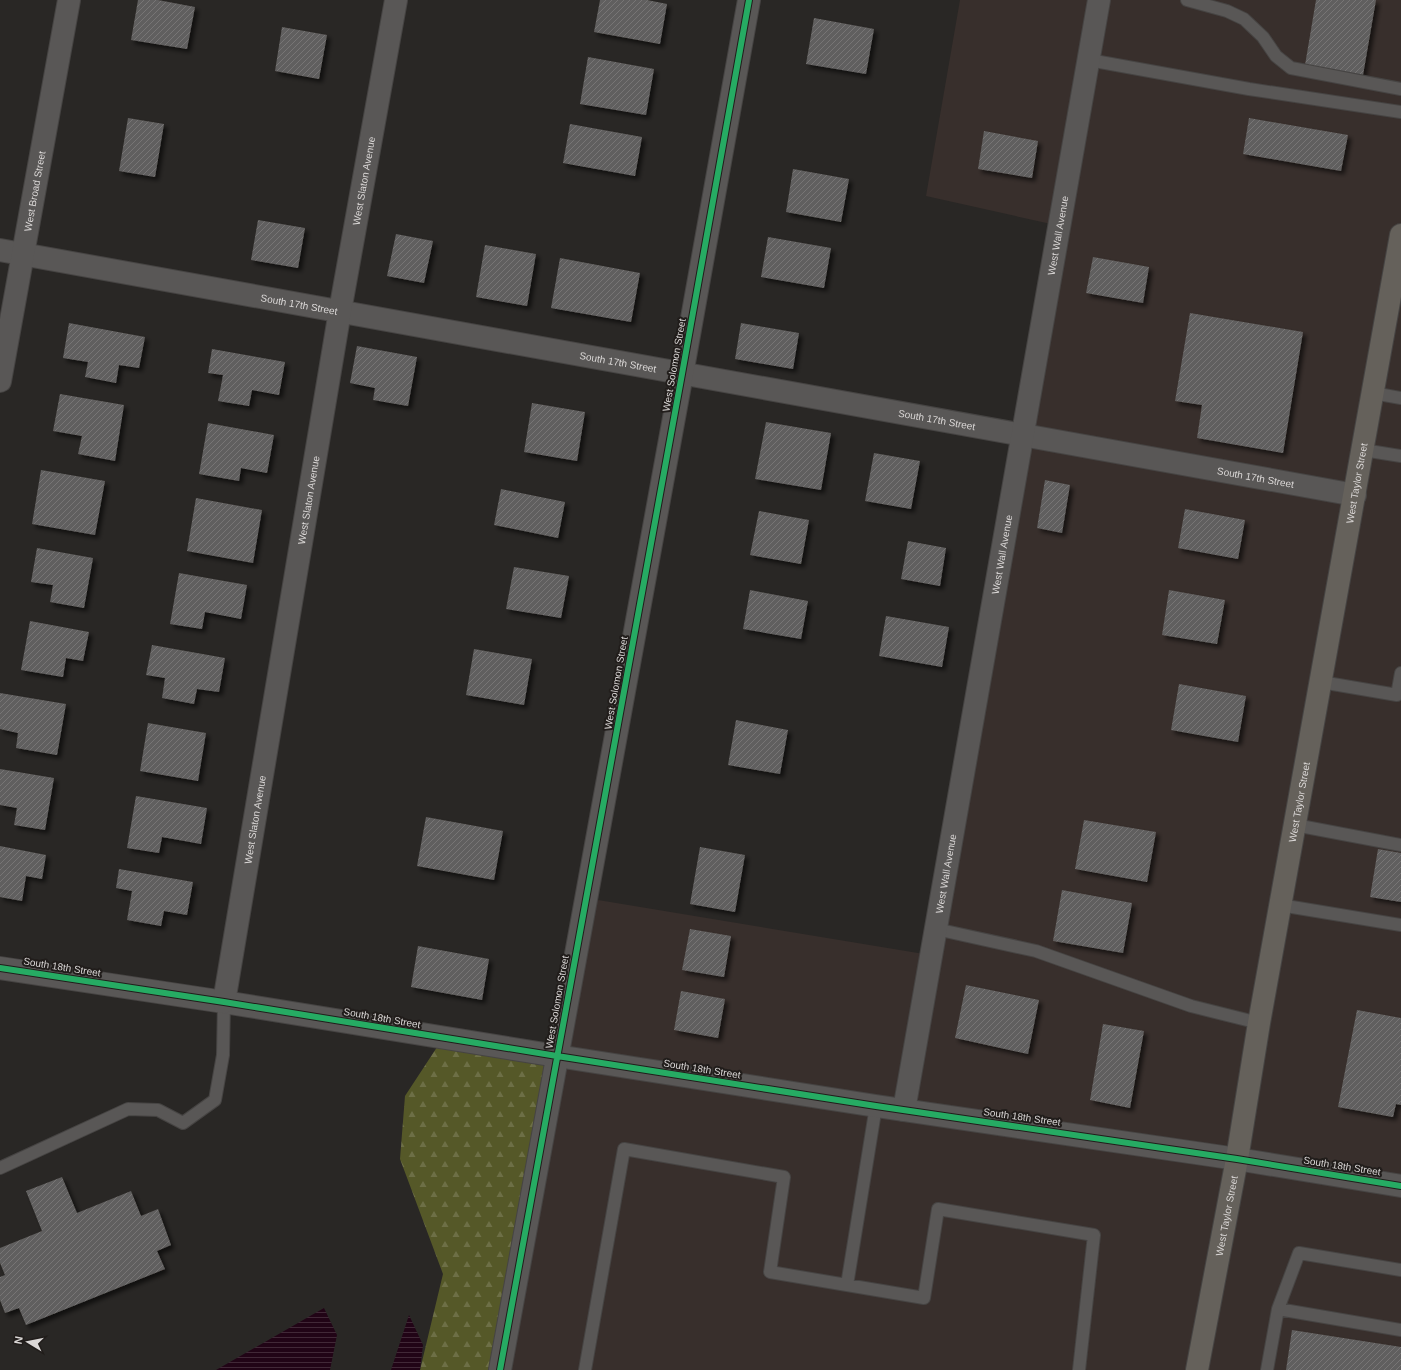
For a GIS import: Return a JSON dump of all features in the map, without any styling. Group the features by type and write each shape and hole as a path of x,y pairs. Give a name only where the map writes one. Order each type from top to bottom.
{"main road":[{"name":"West Taylor Street","path":"1197,1370 1237,1159 1259,1022 1373,393 1396,293 1401,235"}],"street":[{"name":"West Broad Street","path":"0,381 70,0"},
{"name":"West Slaton Avenue","path":"224,1002 340,311 396,0"},
{"name":"West Solomon Street","path":"500,1370 749,0"},
{"name":"West Wall Avenue","path":"904,1110 1100,0"},
{"name":"South 17th Street","path":"0,250 1355,495"},
{"name":"South 18th Street","path":"0,968 224,1002 876,1106 1237,1159 1401,1186"}],"lane":[{"path":"1187,0 1227,11 1244,19 1263,37 1276,56 1291,68 1401,89"},
{"path":"1089,60 1249,89 1401,112"},
{"path":"1373,393 1401,398"},
{"path":"1363,450 1401,456"},
{"path":"1321,682 1397,695 1401,673"},
{"path":"1295,824 1401,845"},
{"path":"1280,906 1401,925"},
{"path":"936,929 1036,951 1191,1006 1259,1022"},
{"path":"0,1168 128,1108 158,1110 183,1123 215,1100 224,1055 224,1002"},
{"path":"847,1285 876,1106"},
{"path":"585,1370 624,1149 784,1177 770,1272 924,1298 938,1209 1094,1234 1079,1370"},
{"path":"1267,1370 1278,1309 1299,1253 1401,1270"},
{"path":"1278,1309 1401,1330"}],"shaded area":[{"path":"960,0 1401,0 1401,1370 505,1370 592,899 924,954 1060,226 926,196"},
{"path":"324,1308 337,1335 330,1370 216,1370"},
{"path":"409,1315 423,1345 420,1370 391,1370"}],"green space":[{"path":"443,1038 557,1056 500,1370 420,1370 443,1274 400,1159 405,1096"}],"building":[{"path":"138,0 158,0 195,7 187,49 131,40"},
{"path":"600,0 647,0 667,4 660,44 594,32"},
{"path":"1316,0 1376,0 1363,75 1305,65"},
{"path":"814,18 874,29 866,74 806,64"},
{"path":"282,27 327,35 319,79 275,71"},
{"path":"588,57 654,69 646,115 580,104"},
{"path":"128,118 164,124 155,177 119,171"},
{"path":"1249,118 1348,135 1341,171 1243,154"},
{"path":"570,124 642,137 635,176 563,163"},
{"path":"984,131 1038,141 1032,178 978,169"},
{"path":"793,169 849,179 841,222 786,212"},
{"path":"258,220 305,228 298,268 251,260"},
{"path":"396,234 433,241 424,283 387,276"},
{"path":"768,237 831,248 824,288 761,277"},
{"path":"485,245 536,254 527,306 476,297"},
{"path":"1093,257 1149,267 1143,303 1086,293"},
{"path":"560,258 640,273 631,322 551,308"},
{"path":"1190,313 1303,332 1283,453 1197,438 1202,405 1175,401"},
{"path":"69,323 145,337 139,368 119,365 116,383 85,377 88,362 63,358"},
{"path":"741,323 799,333 793,369 735,359"},
{"path":"357,346 417,357 408,406 373,400 375,388 350,383"},
{"path":"212,349 285,362 279,395 252,390 249,406 218,401 223,375 208,373"},
{"path":"60,394 124,405 115,461 78,454 82,436 53,431"},
{"path":"532,403 585,412 577,461 524,452"},
{"path":"766,422 831,433 821,490 755,479"},
{"path":"208,423 274,435 267,473 241,468 239,481 199,474"},
{"path":"874,453 920,461 911,509 865,501"},
{"path":"41,470 105,481 95,535 32,524"},
{"path":"1045,480 1070,485 1062,533 1037,528"},
{"path":"501,489 565,502 558,538 494,525"},
{"path":"196,498 262,510 253,563 187,551"},
{"path":"1185,509 1245,520 1238,559 1178,548"},
{"path":"759,511 809,520 801,564 750,555"},
{"path":"908,541 946,548 940,586 901,579"},
{"path":"37,548 93,558 84,608 50,602 53,585 31,582"},
{"path":"514,567 569,576 561,618 506,609"},
{"path":"179,573 247,585 241,619 205,612 202,629 170,624"},
{"path":"750,590 808,601 801,639 743,629"},
{"path":"1169,590 1225,600 1217,644 1162,635"},
{"path":"886,616 949,627 942,667 879,656"},
{"path":"30,621 89,632 83,661 66,658 63,677 21,670"},
{"path":"152,645 225,658 219,692 197,689 194,704 162,698 165,678 146,675"},
{"path":"474,649 532,659 524,705 466,695"},
{"path":"1179,684 1246,696 1238,742 1171,730"},
{"path":"0,693 66,704 57,755 16,748 18,733 0,729"},
{"path":"736,720 788,730 780,774 728,765"},
{"path":"148,723 206,733 198,781 140,771"},
{"path":"0,769 54,778 45,830 14,825 17,808 0,805"},
{"path":"136,796 207,808 201,844 162,837 159,853 127,848"},
{"path":"426,817 503,831 494,880 417,866"},
{"path":"1084,820 1156,832 1147,882 1075,869"},
{"path":"0,846 46,855 42,879 26,876 22,901 0,897"},
{"path":"700,847 745,855 735,912 690,904"},
{"path":"1378,849 1401,853 1401,902 1370,897"},
{"path":"119,869 193,882 187,915 164,911 161,926 127,920 132,891 116,888"},
{"path":"1062,890 1132,903 1123,953 1053,941"},
{"path":"690,929 731,936 724,977 682,970"},
{"path":"418,946 489,959 482,1000 411,987"},
{"path":"966,985 1039,1000 1028,1054 955,1038"},
{"path":"681,991 725,999 718,1038 674,1030"},
{"path":"1357,1010 1401,1018 1401,1105 1396,1104 1393,1117 1338,1107"},
{"path":"1103,1024 1144,1031 1130,1108 1090,1100"},
{"path":"62,1177 77,1213 131,1191 141,1216 158,1209 171,1245 157,1251 165,1269 26,1325 19,1308 5,1313 0,1300 0,1277 5,1275 0,1263 0,1248 42,1231 26,1191"},
{"path":"1292,1330 1401,1347 1401,1370 1286,1370"}],"cycle path":[{"path":"500,1370 749,0"},
{"path":"0,968 224,1002 876,1106 1237,1159 1401,1186"}]}
